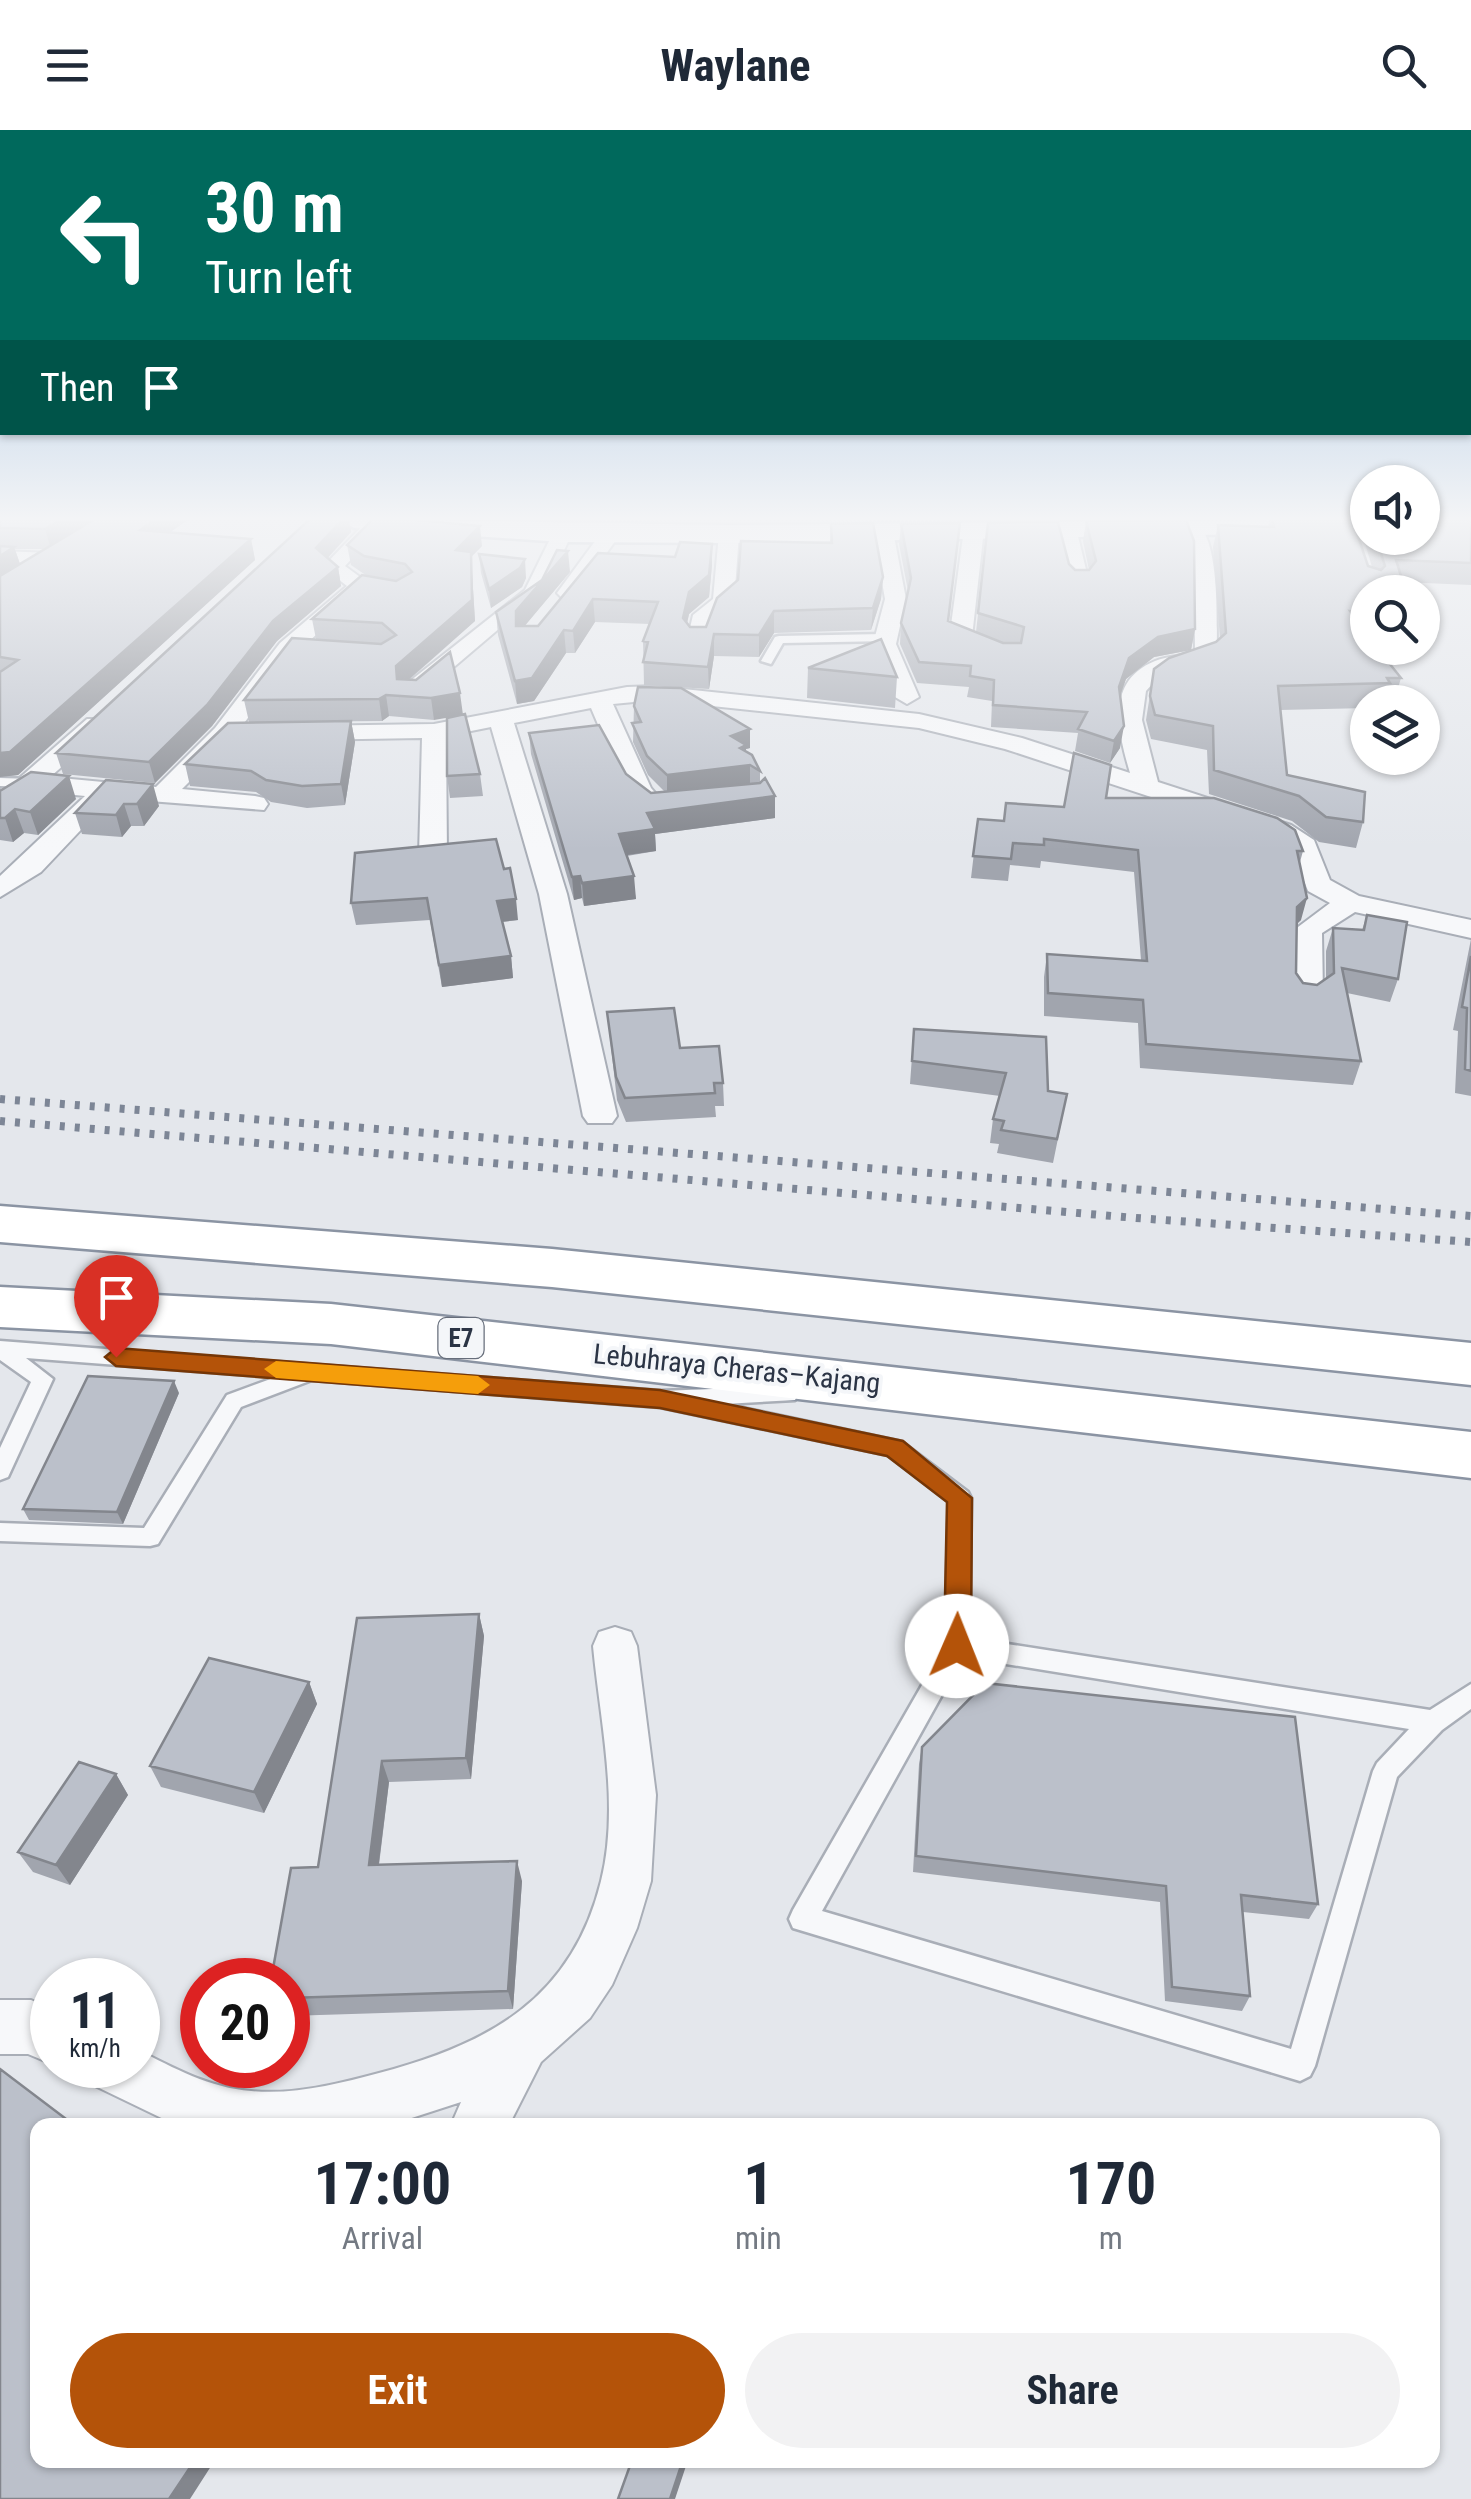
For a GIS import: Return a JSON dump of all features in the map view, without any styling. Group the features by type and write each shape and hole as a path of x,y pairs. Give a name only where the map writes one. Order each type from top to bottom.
{"main road":[{"path":"0,1224 367,1249 841,1295 1471,1364"},
{"name":"Lebuhraya Cheras–Kajang","path":"0,1307 331,1324 920,1388 1471,1455"}],"street":[{"path":"162,795 224,734 288,648 309,630"},
{"path":"410,692 484,630"},
{"path":"698,641 701,630"},
{"path":"889,630 880,651 897,667 907,697"},
{"path":"961,630 960,640 1010,655"},
{"path":"1146,784 1126,714 1134,690 1160,668 1192,663 1206,656 1205,630"},
{"path":"288,648 327,650"},
{"path":"757,705 813,683"},
{"path":"224,734 434,731 655,693 948,726 1146,784 1282,832 1304,846 1318,885 1350,902 1471,929"},
{"path":"599,700 646,800 663,806 695,803"},
{"path":"0,808 33,783 118,704"},
{"path":"501,719 553,894 600,1116"},
{"path":"433,856 434,731"},
{"path":"33,783 255,804"},
{"path":"0,890 31,866 104,790"},
{"path":"1308,996 1308,930 1350,902"},
{"path":"318,2118 461,2079 519,2050 574,2000 608,1940 627,1877 632,1819 615,1646"},
{"path":"0,2027 30,2027"},
{"path":"483,2118 519,2050"},
{"path":"158,2088 191,2104 244,2118"}],"lane":[{"path":"767,662 779,640 880,651"},
{"path":"0,782 33,783"},
{"path":"0,1349 660,1399 920,1388"},
{"path":"0,1349 43,1380 0,1471"},
{"path":"0,1532 150,1537 234,1401 310,1372"},
{"path":"660,1399 894,1448 960,1498 957,1646 803,1919 1300,2066 1386,1771 1432,1722 1471,1694"},
{"path":"957,1646 1432,1722"}],"building":[{"path":"0,630 149,630 10,752 0,753 0,672 18,660 0,657"},
{"path":"190,630 266,630 207,705 149,762 56,753"},
{"path":"390,630 438,630 396,666 397,679 416,680 450,652 460,693 431,698 386,695 379,699 244,700 292,638 381,644 396,635"},
{"path":"501,630 574,630 564,630 532,678 515,681"},
{"path":"647,630 762,630 759,635 714,634 708,667 643,662 648,642 643,641"},
{"path":"904,630 969,630 1003,643 1021,643 1024,630 1192,630 1158,637 1129,658 1119,687 1124,726 1114,741 1078,729 1087,712 993,705 994,680 970,676 971,666 919,662"},
{"path":"1226,630 1350,630 1350,665 1391,665 1401,678 1387,678 1390,683 1278,686 1287,775 1365,792 1363,822 1326,817 1299,796 1214,770 1213,726 1155,715 1150,696 1154,669 1169,658 1216,642"},
{"path":"881,639 897,677 808,668"},
{"path":"638,687 681,688 750,729 731,736 746,745 740,748 752,755 760,771 750,765 667,775 647,756 632,723 641,722 634,706"},
{"path":"465,714 480,774 447,776 447,718"},
{"path":"351,721 341,784 302,786 266,780 251,771 185,764 228,723"},
{"path":"599,725 626,774 651,793 760,783 765,778 775,796 647,813 655,829 619,834 634,876 582,883 580,876 572,877 529,733"},
{"path":"1074,753 1111,765 1106,798 1214,798 1277,818 1295,830 1303,851 1297,851 1307,898 1297,907 1296,973 1303,983 1317,985 1334,973 1333,928 1364,930 1367,915 1407,922 1398,979 1342,968 1361,1061 1146,1044 1143,1000 1048,993 1047,954 1147,961 1138,850 1044,839 1044,845 1013,843 1011,859 973,856 978,819 1004,821 1006,803 1064,807"},
{"path":"31,772 69,776 30,812 15,809 0,818 0,791"},
{"path":"106,780 153,784 137,804 124,804 116,815 75,813"},
{"path":"496,839 504,869 510,868 516,899 497,901 511,956 439,965 427,898 351,903 355,853"},
{"path":"1471,956 1471,1071 1465,1069 1467,1008 1462,1007"},
{"path":"674,1008 680,1048 719,1046 723,1083 714,1083 715,1093 625,1098 616,1077 607,1012"},
{"path":"914,1029 1046,1037 1048,1091 1067,1094 1057,1139 1001,1130 1004,1121 993,1119 1006,1073 912,1061"},
{"path":"88,1376 174,1381 117,1512 23,1509"},
{"path":"479,1614 466,1758 382,1761 369,1865 517,1861 508,1991 310,1997 310,1958 275,1958 291,1868 318,1867 357,1618"},
{"path":"209,1658 309,1682 254,1792 150,1766"},
{"path":"985,1683 1295,1717 1318,1904 1241,1895 1250,1996 1172,1987 1166,1886 916,1856 922,1747"},
{"path":"79,1762 116,1774 56,1865 18,1852"},
{"path":"0,2069 65,2118 30,2118 30,2468 190,2468 169,2499 0,2499"},
{"path":"629,2468 680,2468 670,2499 618,2499"}],"railway":[{"path":"0,1099 1471,1216"},
{"path":"0,1121 1136,1218 1471,1242"}],"slow traffic":[{"path":"276,1369 478,1385"}],"route":[{"path":"116,1357 660,1399 894,1448 960,1498 957,1646"}]}
